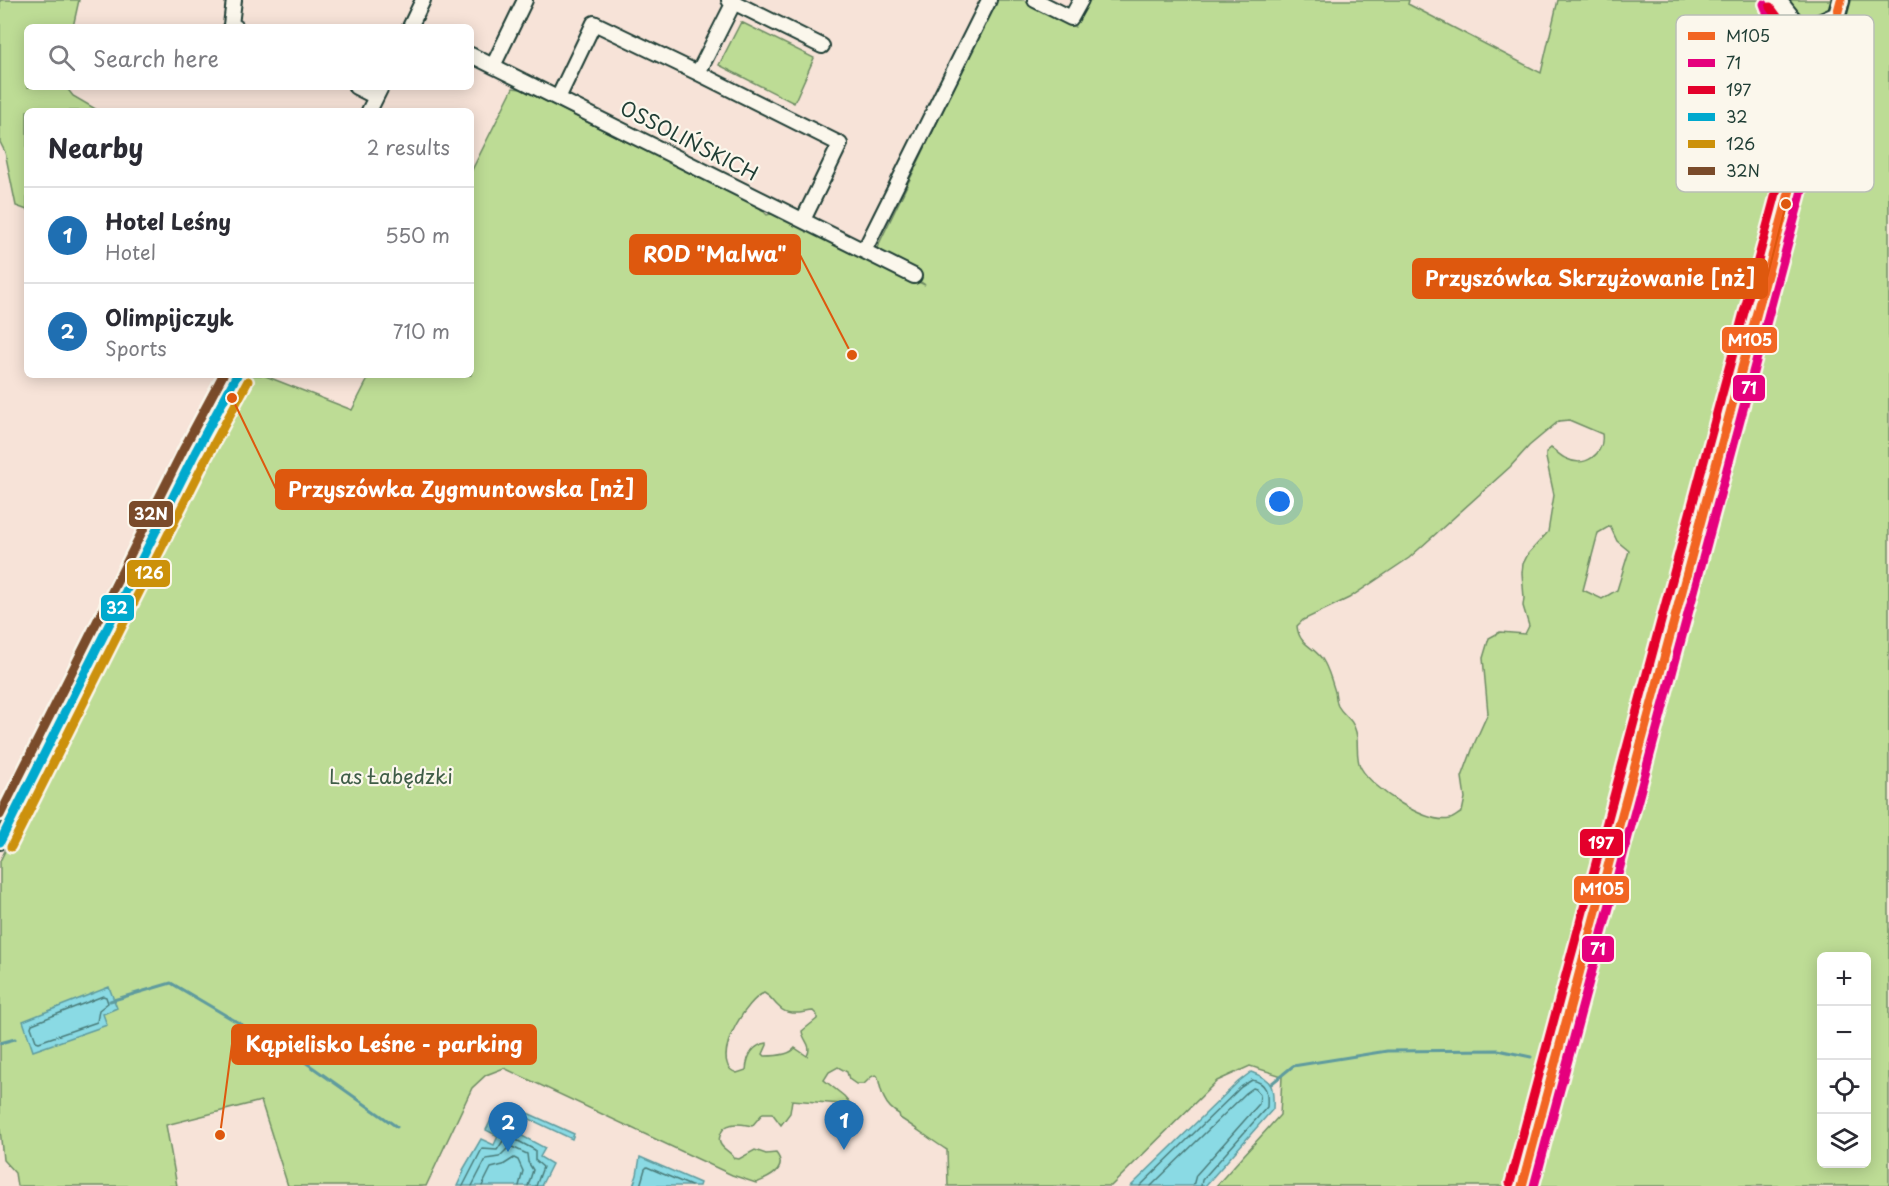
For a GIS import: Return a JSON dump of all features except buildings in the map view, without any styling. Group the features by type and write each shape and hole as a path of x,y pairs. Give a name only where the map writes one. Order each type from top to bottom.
{"main road":[{"path":"1522,1186 1789,192"}],"street":[{"path":"231,24 234,0"},
{"path":"493,66 525,0"},
{"path":"864,251 988,0"},
{"path":"1039,1 1071,18 1081,0"},
{"path":"1777,0 1790,15"},
{"path":"1777,0 1782,15"},
{"path":"412,24 421,1"},
{"path":"698,73 731,1 822,46"},
{"path":"558,98 594,23 698,73 840,144 803,220"},
{"name":"OSSOLIŃSKICH","path":"474,57 914,276"},
{"path":"370,108 378,92"},
{"path":"0,842 195,453 235,378"}],"green space":[{"path":"0,0 79,0 74,24 24,24 24,90 68,90 73,96 94,108 24,108 24,209 16,206 5,152 0,142"},
{"name":"Las Łabędzki","path":"996,0 1024,0 1075,27 1089,0 1409,0 1408,4 1541,73 1558,0 1889,0 1889,1186 1216,1186 1280,1115 1282,1076 1250,1066 1217,1081 1111,1186 948,1186 947,1150 900,1118 884,1098 878,1077 875,1075 864,1084 856,1084 849,1079 847,1072 838,1067 829,1072 824,1080 844,1096 850,1103 848,1107 841,1104 792,1100 790,1113 781,1125 772,1113 763,1113 752,1126 733,1124 722,1131 719,1138 720,1144 734,1158 739,1159 755,1150 766,1154 776,1153 779,1168 771,1176 756,1183 732,1175 504,1068 486,1075 472,1088 426,1186 288,1186 261,1101 166,1125 177,1186 17,1186 15,1173 3,1160 0,1129 0,861 210,443 222,426 246,378 271,378 352,410 368,378 474,378 474,166 513,88 521,89 759,207 767,215 775,213 925,285 875,252","holes":["1569,420 1602,434 1600,448 1587,460 1574,461 1565,458 1551,448 1546,452 1554,495 1548,532 1528,554 1523,564 1523,606 1529,626 1525,634 1500,632 1489,638 1483,658 1488,713 1462,777 1465,798 1462,812 1450,819 1439,819 1414,811 1376,786 1361,768 1354,727 1338,706 1332,680 1324,662 1304,642 1298,633 1297,626 1303,620 1349,598 1409,558 1559,421","1610,526 1617,541 1629,551 1617,590 1602,599 1583,590 1598,533","764,993 787,1012 813,1011 817,1015 817,1019 802,1031 809,1049 807,1056 795,1048 786,1054 765,1056 763,1054 767,1043 751,1052 746,1070 737,1073 730,1070 726,1055 731,1035 750,1005"]},
{"path":"741,22 814,58 794,103 719,65"}],"water":[{"path":"109,987 117,1008 103,1014 107,1025 33,1051 23,1021"},
{"path":"1251,1072 1264,1078 1271,1085 1273,1109 1205,1186 1131,1186 1238,1082"},
{"path":"523,1111 574,1134 572,1139 521,1115"},
{"path":"491,1120 545,1148 540,1157 552,1164 541,1186 457,1186 463,1170 481,1139 494,1145 498,1136 486,1130"},
{"path":"640,1157 700,1183 699,1186 633,1186"}],"waterway":[{"path":"110,1001 171,983 305,1062 397,1127"},
{"path":"0,1043 15,1039"},
{"path":"1271,1084 1293,1066 1387,1051 1498,1050 1531,1057"}],"transit line":[{"name":"M105","path":"1837,15 1841,0"},
{"name":"71","path":"1764,4 1768,15"},
{"name":"197","path":"1770,7 1776,15"},
{"name":"197","path":"1510,1183 1776,192"},
{"name":"M105","path":"1522,1186 1789,192"},
{"name":"71","path":"1534,1186 1802,192"},
{"name":"32N","path":"0,815 221,378"},
{"name":"32","path":"0,842 195,453 235,378"},
{"name":"126","path":"11,847 206,459 248,381"}],"place":[{"name":"Przyszówka Skrzyżowanie [nż]","path":"1786,204"},
{"name":"ROD \"Malwa\"","path":"852,355"},
{"name":"Przyszówka Zygmuntowska [nż]","path":"232,398"},
{"name":"Kąpielisko Leśne - parking","path":"220,1135"},
{"name":"Hotel Leśny","path":"844,1150"},
{"name":"Olimpijczyk","path":"508,1152"}]}
